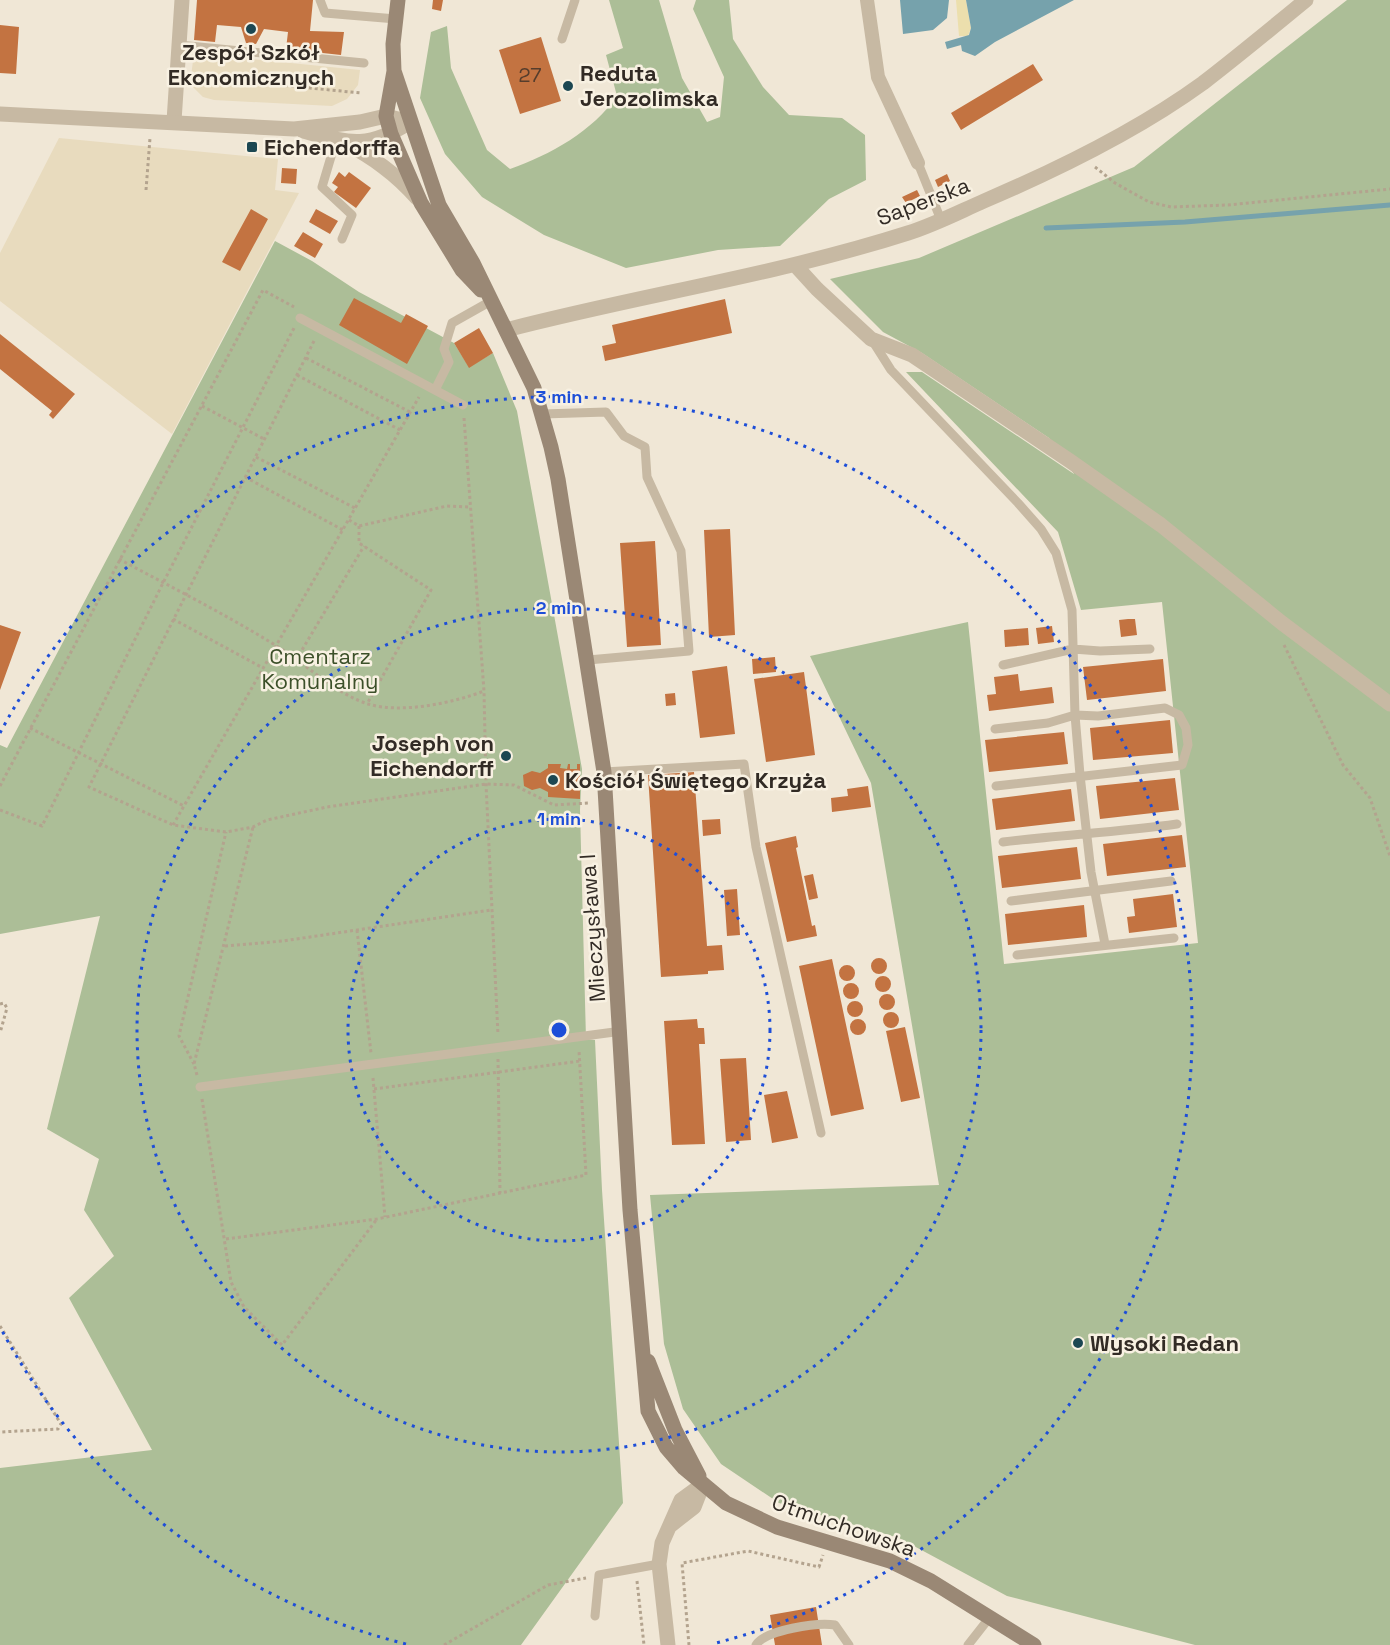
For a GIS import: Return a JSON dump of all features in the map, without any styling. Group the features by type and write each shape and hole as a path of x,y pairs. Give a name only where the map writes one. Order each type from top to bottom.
{"main road":[{"path":"386,116 394,71 398,0"},
{"name":"Mieczysława I","path":"394,71 440,205 473,263 534,388 543,414 558,479 604,772 630,1210 644,1352 675,1430 703,1484"},
{"name":"Mieczysława I","path":"386,116 391,134 421,203 462,270 491,301"},
{"name":"Otmuchowska","path":"703,1484 726,1503 753,1517 801,1536 890,1561 931,1581 1034,1645"}],"street":[{"path":"174,122 182,0"},
{"path":"867,0 878,77 918,163"},
{"name":"Saperska","path":"506,330 597,306 796,266 911,232 941,220 1081,155 1134,127 1202,84 1306,0"},
{"path":"0,114 294,129 360,122 386,116 410,122"},
{"path":"340,141 368,141 391,134 410,122"},
{"path":"294,129 340,141 380,162 400,179 421,203"},
{"path":"796,266 817,289 871,339 912,355 1070,461 1161,525 1282,622 1390,704"},
{"path":"668,1645 659,1564 662,1543 681,1500 703,1484"}],"lane":[{"path":"320,0 325,13 396,19"},
{"path":"562,39 575,0"},
{"path":"179,45 364,63"},
{"path":"340,141 322,187 352,215 342,239"},
{"path":"918,163 941,220"},
{"path":"435,390 449,362 444,349 452,323 491,301"},
{"path":"300,318 462,405"},
{"path":"871,339 891,370 1041,529 1056,553 1072,610 1075,715 1080,775 1095,891 1105,944"},
{"path":"543,414 606,412 624,436 645,447 647,477 681,551 689,651 588,660"},
{"path":"1003,665 1073,650 1150,649"},
{"path":"995,729 1048,723 1075,715 1098,716 1165,708 1179,715 1186,728 1188,745 1182,765 996,786"},
{"path":"604,772 744,764 756,848 821,1133"},
{"path":"1003,842 1087,833 1109,833 1177,824"},
{"path":"1011,901 1171,881"},
{"path":"1017,955 1063,952 1105,944 1174,938"},
{"path":"200,1087 621,1031"},
{"path":"595,1616 599,1575 659,1564"},
{"path":"968,1645 990,1617"},
{"path":"756,1645 766,1635 825,1623 835,1625 849,1645"}],"path":[{"path":"249,82 361,93"},
{"path":"146,190 150,134"},
{"path":"1081,155 1115,183 1149,202 1171,207 1228,205 1390,189"},
{"path":"0,786 263,290 302,312 42,826 0,810"},
{"path":"321,329 89,786 173,825 226,832 253,828 267,820 327,807 486,784 514,785 554,805 606,802"},
{"path":"306,358 410,412"},
{"path":"297,375 400,430"},
{"path":"173,825 426,385"},
{"path":"462,405 484,691 498,1047 500,1193"},
{"path":"202,406 264,440"},
{"path":"256,456 355,508"},
{"path":"245,477 343,530"},
{"path":"349,520 359,526 447,506 470,507"},
{"path":"359,526 359,543 431,590 367,704"},
{"path":"296,660 364,546"},
{"path":"119,559 276,645 329,683 367,704 389,707 454,703 484,691"},
{"path":"173,619 263,668"},
{"path":"1282,622 1285,651 1343,765 1370,798 1390,856"},
{"path":"30,728 184,806"},
{"path":"194,1064 253,828"},
{"path":"226,832 179,1036 194,1064 200,1087 210,1164 226,1239 231,1282 244,1307 282,1345 377,1219"},
{"path":"225,946 283,940 492,910"},
{"path":"0,1004 4,1003 7,1008 0,1033"},
{"path":"226,1239 377,1219 586,1176 578,1036"},
{"path":"374,1089 580,1061"},
{"path":"0,1326 61,1424 58,1429 0,1432"},
{"path":"689,1645 682,1563 748,1551 819,1567"},
{"path":"636,1568 644,1645"},
{"path":"444,1645 548,1585 599,1575"}],"green space":[{"path":"609,0 659,0 682,78 707,122 720,117 724,77 693,9 696,0 729,0 733,39 763,87 789,115 842,118 865,135 866,180 829,199 780,246 718,250 626,268 544,235 482,197 445,154 420,98 431,32 447,26 451,68 487,150 510,169 540,157 570,140 596,120 617,96 606,55 623,48"},
{"path":"1347,0 1390,0 1390,1645 1195,1645 1007,1596 899,1538 779,1503 721,1464 683,1409 664,1344 650,1195 939,1185 871,783 810,656 968,622 1004,964 1198,943 1162,602 1081,610 1058,532 906,372 922,372 1074,474 1049,438 922,353 883,332 830,279 919,258 1134,167"},
{"name":"Cmentarz Komunalny","path":"275,241 312,261 359,292 454,343 469,367 493,353 517,411 582,769 580,810 586,1039 595,1040 602,1190 623,1503 521,1645 0,1645 0,1468 152,1450 69,1298 114,1256 84,1210 99,1159 47,1129 100,916 0,934 0,745 7,748"}],"sand":[{"path":"956,0 966,0 971,28 968,36 959,36"}],"shaded area":[{"path":"194,53 360,70 358,85 347,99 332,106 214,100 203,97 190,84"},
{"path":"59,138 278,159 275,190 299,193 172,434 0,301 0,253"}],"water":[{"path":"900,0 949,0 947,18 933,30 903,34"},
{"path":"966,0 1074,0 995,42 975,56 962,51 961,45 947,49 945,42 969,35 971,28"}],"building":[{"path":"197,0 313,0 310,31 344,32 341,55 286,49 288,32 264,29 256,44 246,43 241,27 217,25 215,42 194,40"},
{"path":"433,0 443,0 441,11 432,9"},
{"path":"0,25 19,27 16,74 0,73"},
{"path":"541,37 561,101 520,114 499,50"},
{"path":"1033,64 1043,80 961,130 951,113"},
{"path":"282,168 297,169 296,184 281,183"},
{"path":"339,172 345,177 349,172 371,188 356,208 334,192 338,187 332,183"},
{"path":"947,174 950,181 938,187 935,180"},
{"path":"917,190 920,196 906,203 902,197"},
{"path":"251,209 268,219 240,271 222,262"},
{"path":"316,209 338,221 330,234 309,222"},
{"path":"303,232 323,244 315,258 294,246"},
{"path":"354,298 401,323 406,314 428,326 407,364 339,325"},
{"path":"725,299 732,333 605,361 602,346 616,343 612,325"},
{"path":"479,328 493,353 469,368 454,343"},
{"path":"0,334 75,394 53,419 49,415 52,411 0,369"},
{"path":"730,529 735,635 709,637 704,530"},
{"path":"655,541 661,645 627,647 620,543"},
{"path":"1135,619 1137,635 1121,637 1119,620"},
{"path":"0,625 21,632 0,690"},
{"path":"1052,626 1054,642 1038,644 1036,628"},
{"path":"1028,628 1029,645 1005,647 1004,630"},
{"path":"775,657 776,672 753,674 752,659"},
{"path":"1163,659 1166,691 1087,700 1083,667"},
{"path":"727,666 735,734 700,738 692,671"},
{"path":"804,672 815,755 766,762 754,679"},
{"path":"1018,674 1020,691 1052,687 1054,703 989,711 987,695 996,694 994,677"},
{"path":"675,693 676,705 666,706 665,694"},
{"path":"1170,720 1173,753 1093,760 1090,728"},
{"path":"1064,732 1068,764 989,772 985,740"},
{"name":"Kościół Świętego Krzyża","path":"548,764 561,764 560,768 567,769 570,764 570,769 577,769 577,764 580,764 580,799 548,797 548,792 540,788 532,790 524,786 523,775 532,771 540,773 548,768"},
{"path":"694,772 707,946 722,945 724,970 708,971 708,974 661,977 648,775"},
{"path":"1175,778 1179,810 1100,819 1096,786"},
{"path":"868,786 871,807 832,812 831,798 848,796 847,789"},
{"path":"1071,789 1075,821 996,830 992,799"},
{"path":"720,819 721,834 703,836 702,820"},
{"path":"1182,835 1186,867 1107,876 1103,844"},
{"path":"796,836 798,847 796,848 812,926 815,925 817,936 787,942 765,843"},
{"path":"1077,847 1081,879 1002,888 998,856"},
{"path":"813,874 818,898 809,900 804,876"},
{"path":"737,889 740,935 727,936 724,890"},
{"path":"1173,894 1177,927 1129,933 1127,917 1135,916 1133,899"},
{"path":"1084,905 1087,937 1008,945 1005,914"},
{"path":"879,958 885,960 887,966 885,972 879,974 873,972 871,966 873,960"},
{"path":"832,959 864,1109 831,1116 799,966"},
{"path":"847,965 853,967 855,973 853,979 847,981 841,979 839,973 841,967"},
{"path":"883,976 889,978 891,984 889,990 883,992 877,990 875,984 877,978"},
{"path":"851,983 857,985 859,991 857,997 851,999 845,997 843,991 845,985"},
{"path":"887,994 893,996 895,1002 893,1008 887,1010 881,1008 879,1002 881,996"},
{"path":"855,1001 861,1003 863,1009 861,1015 855,1017 849,1015 847,1009 849,1003"},
{"path":"891,1012 897,1014 899,1020 897,1026 891,1028 885,1026 883,1020 885,1014"},
{"path":"697,1019 698,1028 704,1028 705,1044 699,1044 705,1144 672,1145 664,1021"},
{"path":"858,1019 864,1021 866,1027 864,1033 858,1035 852,1033 850,1027 852,1021"},
{"path":"905,1027 920,1098 901,1102 886,1031"},
{"path":"746,1058 751,1140 726,1142 720,1059"},
{"path":"787,1091 798,1138 772,1143 764,1095"},
{"path":"816,1607 822,1645 775,1645 770,1615"}],"waterway":[{"path":"1046,228 1185,222 1390,205"}],"place":[{"name":"Zespół Szkół Ekonomicznych","path":"251,29"},
{"name":"Reduta Jerozolimska","path":"568,86"},
{"name":"Eichendorffa","path":"252,147"},
{"name":"Joseph von Eichendorff","path":"506,756"},
{"name":"Kościół Świętego Krzyża","path":"553,780"},
{"name":"Wysoki Redan","path":"1078,1343"}]}
